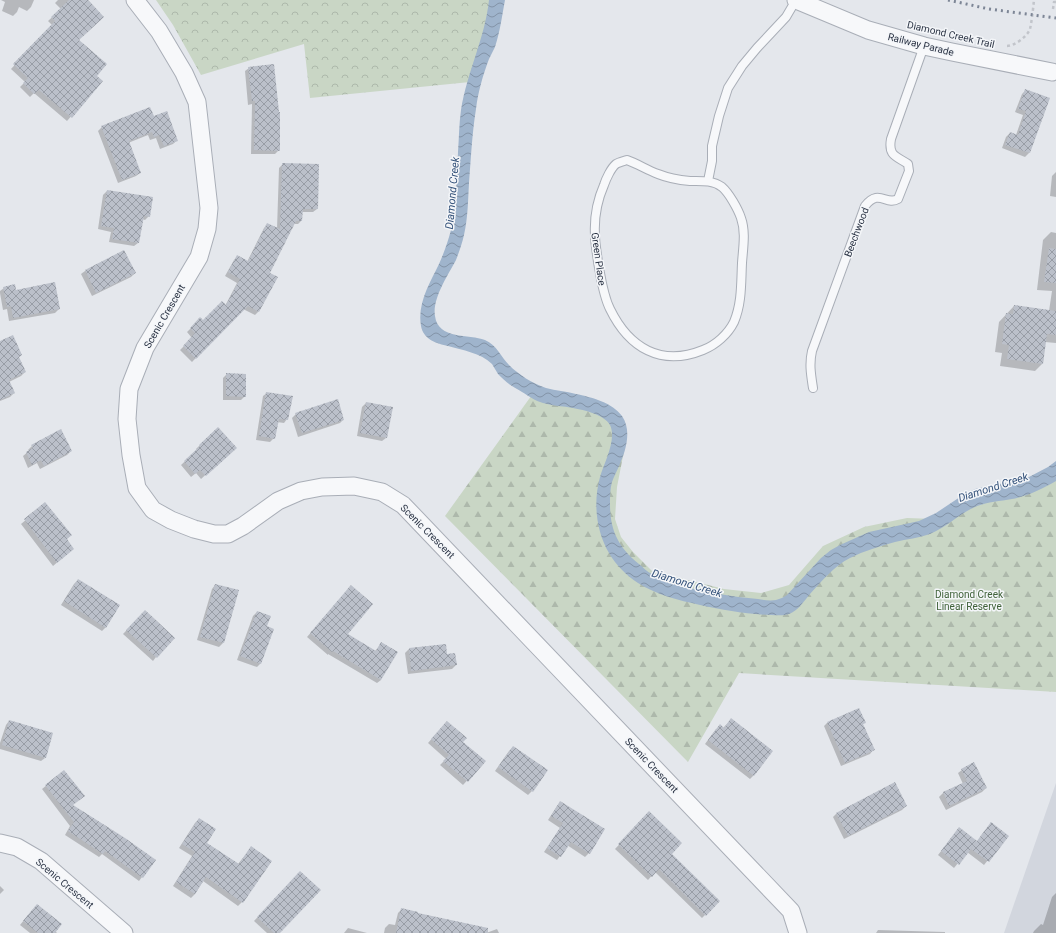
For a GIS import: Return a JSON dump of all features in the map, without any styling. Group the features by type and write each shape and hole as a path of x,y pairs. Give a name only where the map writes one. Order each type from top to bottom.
{"street":[{"name":"Scenic Crescent","path":"135,0 162,37 184,73 197,102 209,208 207,229 199,257 145,348 129,389 127,419 131,455 137,488 153,510 177,523 214,534 228,534 243,526 278,501 302,491 322,487 361,487 382,492 403,505 791,911 798,933"},
{"name":"Railway Parade","path":"796,0 868,30 924,46 1052,72"},
{"name":"Scenic Crescent","path":"0,843 18,847 41,861 124,933"}],"lane":[{"path":"708,181 712,161 712,146 719,116 728,88 742,66 786,17 796,0"},
{"name":"Beechwood","path":"813,388 810,371 812,351 865,206 874,198 895,201 898,199 909,171 908,164 894,156 890,150 890,145 924,46"},
{"name":"Green Place","path":"627,160 658,174 672,178 690,181 708,181 722,187 731,198 741,217 744,231 741,293 738,310 734,322 726,334 704,350 676,357 659,355 645,350 633,342 621,328 609,308 601,283 595,235 599,195 607,177 616,164 627,160"}],"path":[{"name":"Diamond Creek Trail","path":"1006,46 1012,45 1021,40 1029,32 1034,0"},
{"path":"1053,9 1054,2 1056,2"}],"shaded area":[{"path":"1056,783 1056,933 1004,933"}],"green space":[{"path":"156,0 498,0 470,82 310,98 304,44 201,75 173,25"},
{"name":"Diamond Creek Linear Reserve","path":"534,392 588,401 625,433 624,451 617,487 615,519 621,537 633,552 652,571 724,589 761,593 789,585 823,546 864,527 907,518 935,519 1005,492 1056,466 1056,692 739,673 688,762 445,516"}],"water":[{"name":"Diamond Creek","path":"489,0 505,0 497,41 489,59 479,90 472,146 467,216 464,235 456,260 438,295 435,309 437,324 448,333 478,338 489,342 496,348 513,369 531,381 546,388 582,395 601,401 618,411 627,428 627,441 622,460 611,485 610,513 617,537 632,558 650,573 676,584 711,593 776,600 787,595 821,558 831,550 869,532 919,521 936,513 975,489 1029,477 1056,461 1056,481 1024,496 977,506 965,512 942,528 922,537 884,545 850,558 828,574 798,608 787,615 743,613 692,603 668,597 653,591 629,577 618,566 609,553 601,535 597,516 596,506 598,487 612,437 612,431 607,421 604,418 588,412 547,404 535,400 506,382 488,360 471,352 435,342 428,338 422,331 420,318 425,294 443,256 451,230 456,191 461,110 467,82 484,28"}],"building":[{"path":"69,0 88,0 104,17 79,40 107,64 97,76 103,81 72,118 39,90 34,94 23,83 28,78 13,64 55,21 51,17"},
{"path":"274,64 280,112 280,151 254,150 255,101 252,101 248,67"},
{"path":"1025,89 1050,98 1030,153 1005,145 1010,132 1018,135 1026,111 1018,109"},
{"path":"150,107 154,116 167,111 178,141 164,146 159,135 154,137 152,132 129,141 141,173 122,180 101,126"},
{"path":"282,163 319,164 318,209 303,209 302,221 296,221 270,273 278,277 259,312 248,306 196,359 183,346 195,333 190,328 200,317 203,320 222,301 226,305 240,279 228,272 237,255 248,261 267,223 280,229"},
{"path":"107,190 153,197 150,217 144,216 139,243 112,239 114,228 101,226"},
{"path":"1049,248 1056,249 1056,283 1044,282"},
{"path":"124,250 136,273 96,293 85,270"},
{"path":"55,282 60,309 13,318 11,306 7,307 3,287 15,284 16,290"},
{"path":"1014,305 1056,311 1056,335 1047,334 1043,364 1007,359 1009,345 1002,344 1006,313 1013,314"},
{"path":"13,335 22,355 19,357 26,372 9,380 15,393 0,400 0,341"},
{"path":"226,373 246,374 246,397 226,396"},
{"path":"266,392 293,396 288,420 279,419 275,439 259,436"},
{"path":"338,399 344,420 302,433 295,413"},
{"path":"366,402 393,407 387,438 360,433"},
{"path":"218,427 237,448 206,476 200,470 195,474 184,461"},
{"path":"61,429 72,451 44,466 41,460 32,465 26,452 33,448 31,445"},
{"path":"45,502 72,535 67,539 74,549 57,563 24,519"},
{"path":"78,579 120,605 106,628 64,601"},
{"path":"215,584 239,590 224,643 200,637"},
{"path":"351,585 373,604 348,634 376,651 381,642 398,652 381,680 333,651 332,652 310,633"},
{"path":"145,610 175,638 157,658 126,630"},
{"path":"257,611 271,616 267,626 274,629 261,664 240,656"},
{"path":"446,644 447,654 455,653 457,665 411,671 409,648"},
{"path":"859,708 866,723 863,724 875,750 845,763 827,722"},
{"path":"731,718 773,751 754,776 708,740 720,724 724,728"},
{"path":"9,720 53,733 46,758 2,745"},
{"path":"447,721 467,738 463,742 486,761 468,782 443,761 449,755 431,739"},
{"path":"513,746 548,770 533,792 498,767"},
{"path":"974,762 987,788 949,806 943,792 967,781 961,769"},
{"path":"64,770 85,796 73,805 125,838 156,860 143,878 105,851 103,854 68,831 74,822 45,785"},
{"path":"895,782 907,806 848,836 836,813"},
{"path":"560,801 605,829 590,854 571,842 561,857 547,848 563,823 551,816"},
{"path":"649,811 682,843 672,854 720,901 706,916 659,869 652,877 618,844"},
{"path":"199,818 216,829 207,843 239,864 251,846 272,861 243,903 206,877 195,894 176,882 195,852 182,844"},
{"path":"991,822 1009,836 989,862 971,849"},
{"path":"959,827 977,841 959,865 941,851"},
{"path":"300,871 321,890 280,933 274,933 257,917"},
{"path":"37,904 62,924 55,933 38,933 23,921"},
{"path":"401,908 488,928 488,933 396,933"}],"railway":[{"path":"948,0 989,9 1056,18"}]}
